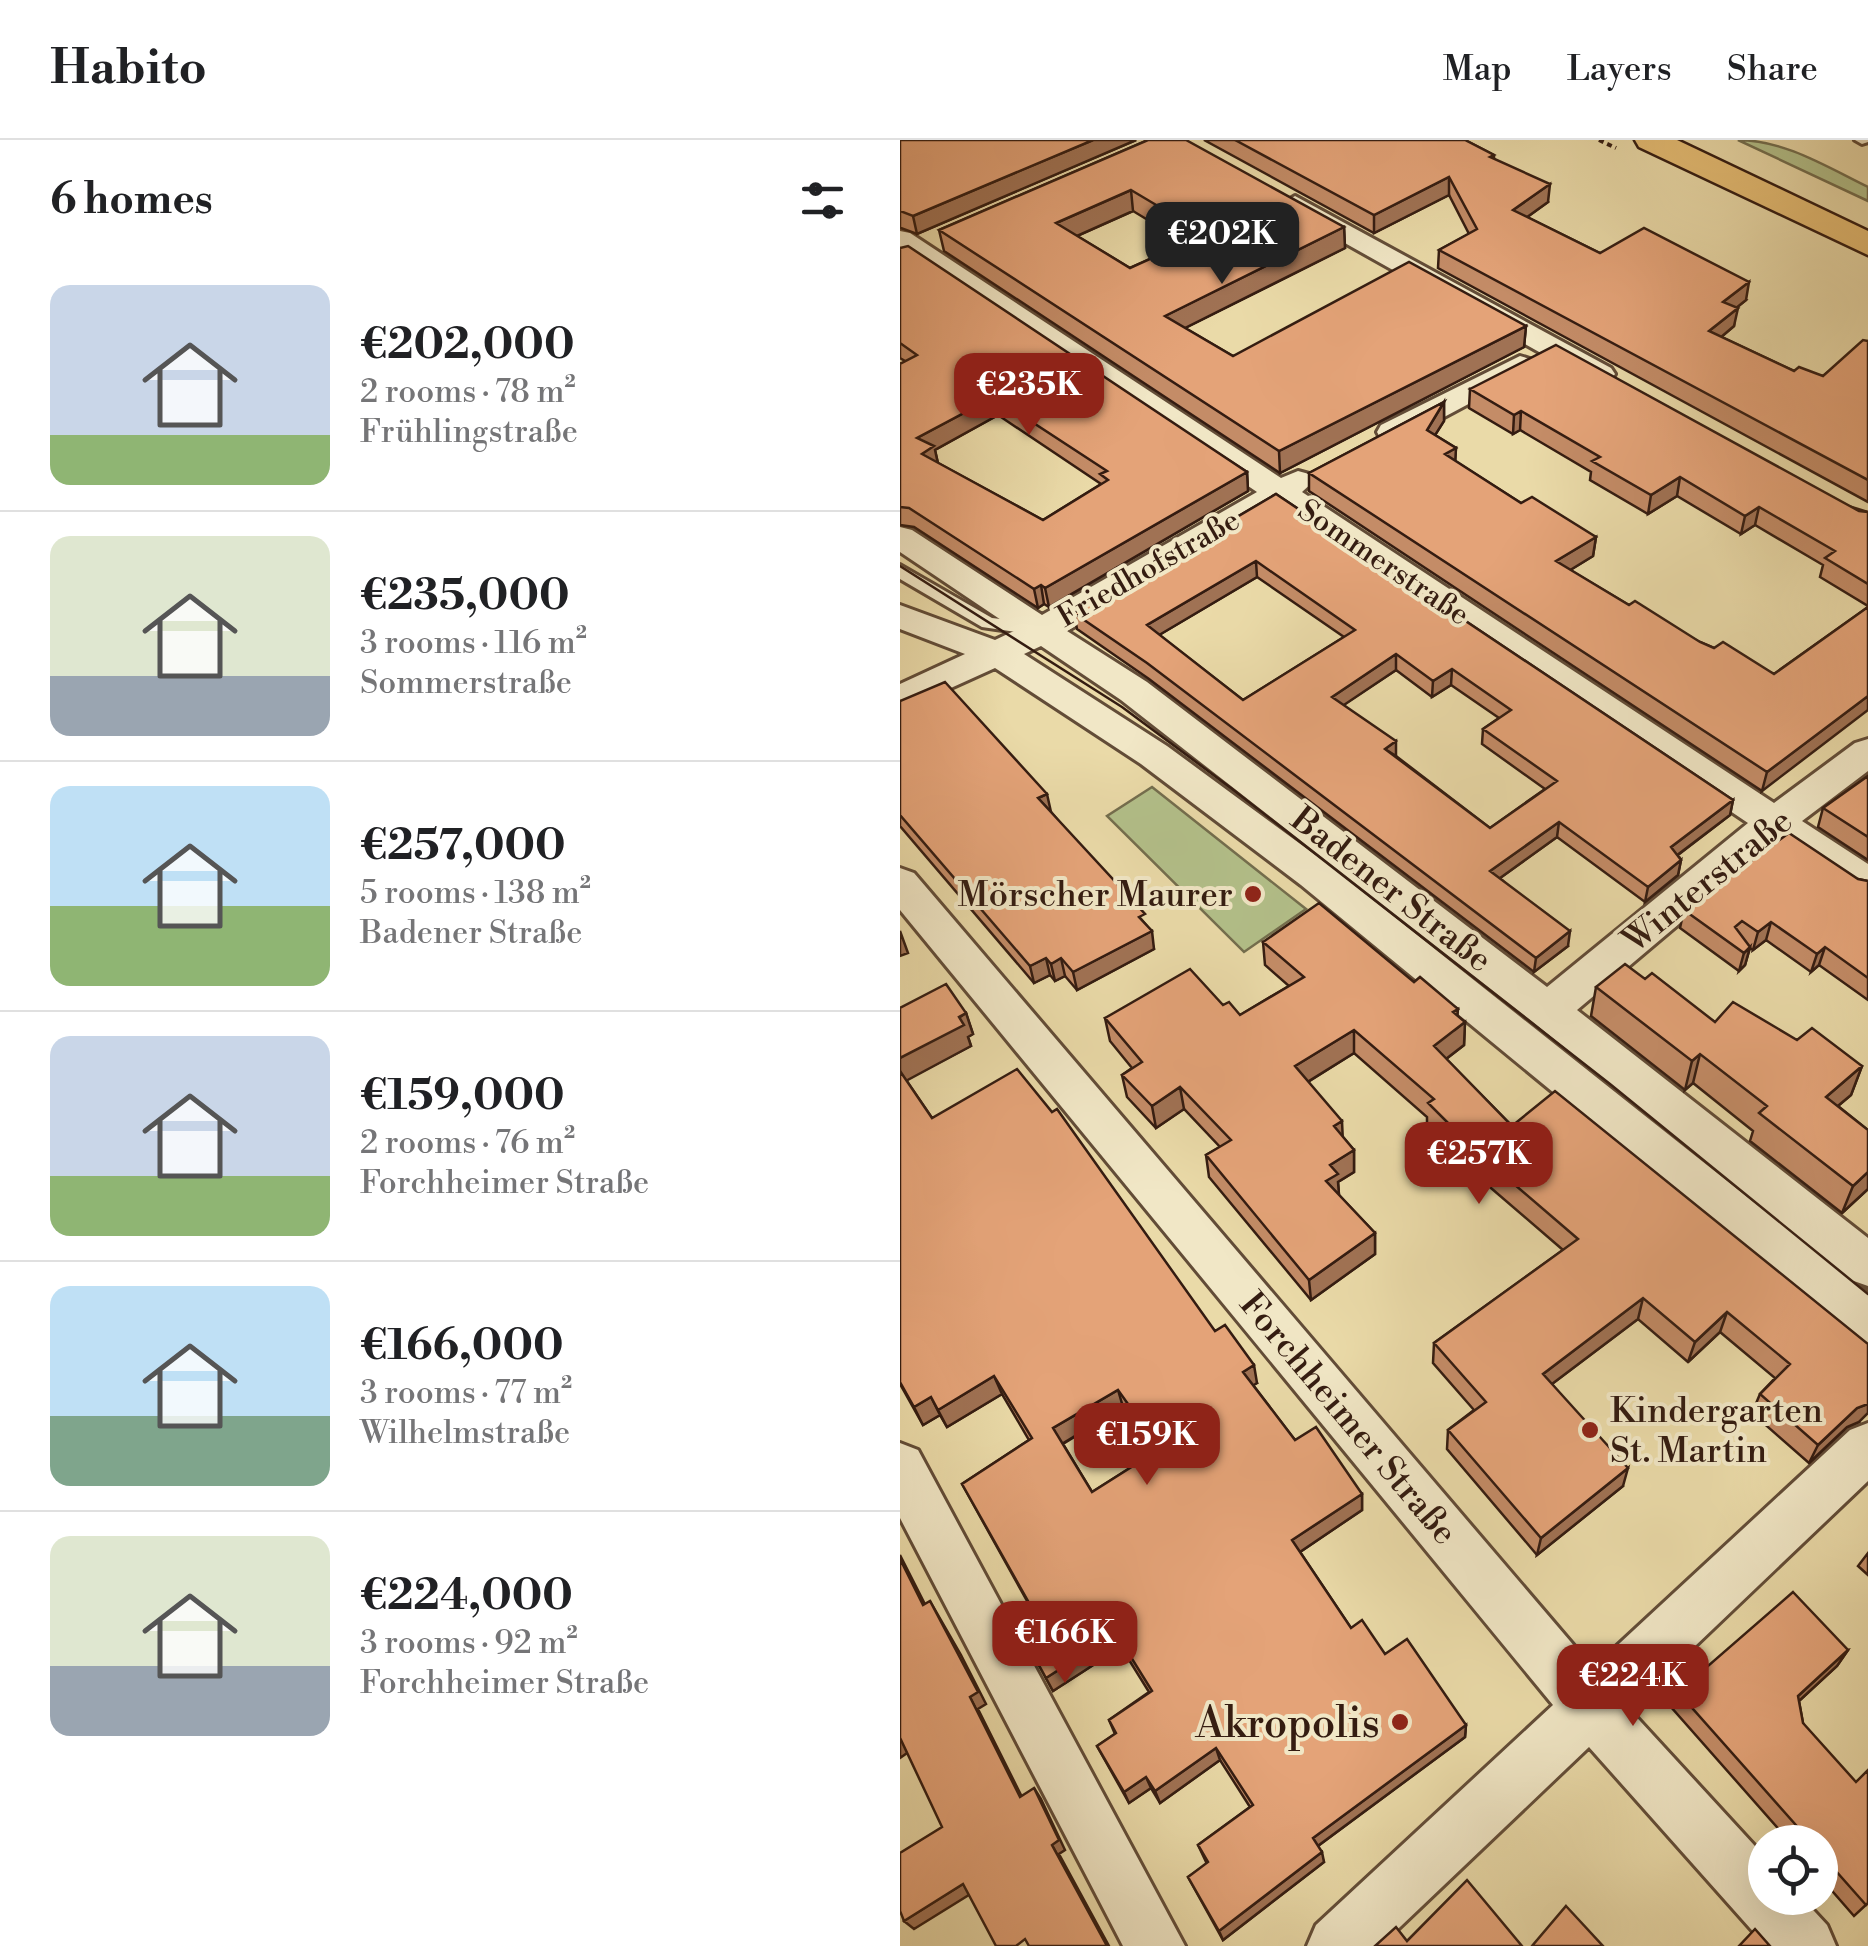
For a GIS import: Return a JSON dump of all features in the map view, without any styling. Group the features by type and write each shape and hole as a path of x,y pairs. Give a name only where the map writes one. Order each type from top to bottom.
{"main road":[{"path":"1651,140 1868,244"},
{"path":"1717,140 1868,210"}],"street":[{"path":"1265,187 1620,385"},
{"path":"905,248 952,234"},
{"name":"Sommerstraße","path":"905,248 1868,884"},
{"path":"1364,446 1552,348"},
{"name":"Friedhofstraße","path":"900,698 993,639 1043,629 1330,464"},
{"name":"Badener Straße","path":"900,537 1134,690 1548,1010 1868,1265"},
{"name":"Badener Straße","path":"900,616 993,639 1096,714 1315,875 1868,1322"},
{"name":"Winterstraße","path":"1548,1010 1776,822 1868,752"},
{"name":"Forchheimer Straße","path":"900,884 1592,1708 1806,1946"},
{"path":"1337,1946 1868,1446"},
{"path":"900,1467 1155,1946"}],"lane":[{"path":"900,572 993,639"}],"green space":[{"path":"1738,140 1772,145 1821,163 1868,187 1868,201"},
{"path":"1152,787 1306,909 1244,952 1107,816"}],"building":[{"path":"900,140 1093,140 913,216 900,211"},
{"path":"1148,140 1186,140 1344,227 1165,316 1233,356 1409,262 1526,326 1279,451 939,230","holes":["1131,190 1205,234 1130,268 1056,223"]},
{"path":"1235,140 1465,140 1494,155 1490,157 1550,184 1513,210 1600,253 1644,228 1749,282 1723,302 1738,308 1709,331 1794,371 1799,367 1823,376 1863,340 1868,341 1868,480 1439,250 1477,229 1449,177 1374,215"},
{"path":"908,246 1247,472 1045,588 1041,585 1034,589 909,508 900,507 900,364 917,355 900,343 900,248","holes":["994,397 1107,471 1100,474 1108,480 1043,520 922,454 934,446 917,438"]},
{"path":"1556,345 1859,511 1868,512 1868,584 1825,558 1835,551 1759,507 1745,516 1680,477 1651,495 1592,461 1600,457 1521,411 1514,415 1470,389"},
{"path":"1444,402 1427,430 1456,448 1445,454 1521,503 1532,497 1596,537 1556,561 1629,605 1635,601 1700,642 1714,648 1723,642 1774,674 1868,607 1868,696 1767,772 1309,473"},
{"path":"1276,494 1733,800 1671,847 1681,860 1648,887 1559,822 1490,871 1570,931 1536,958 1147,663 1074,613","holes":["1256,561 1355,630 1243,700 1147,625","1396,654 1433,681 1452,669 1511,710 1483,729 1557,781 1490,828 1385,749 1396,741 1332,697"]},
{"path":"945,682 1047,794 1038,798 1145,914 1139,917 1152,931 1073,972 1061,958 1051,964 1046,958 1030,966 900,815 900,701"},
{"path":"1868,776 1868,837 1823,808"},
{"path":"1789,833 1858,879 1868,881 1868,978 1825,947 1817,954 1771,922 1758,932 1742,921 1735,927 1750,947 1744,953 1684,910"},
{"path":"1319,903 1414,982 1420,977 1458,1009 1453,1012 1465,1022 1434,1046 1512,1126 1555,1091 1868,1344 1868,1404 1857,1408 1818,1445 1760,1394 1790,1364 1727,1312 1695,1342 1643,1298 1543,1374 1628,1468 1541,1538 1448,1430 1486,1402 1434,1343 1578,1239 1479,1154 1428,1103 1434,1099 1354,1030 1295,1066 1342,1121 1334,1126 1354,1150 1330,1165 1338,1174 1326,1181 1375,1233 1309,1280 1206,1155 1231,1140 1180,1087 1152,1106 1122,1075 1142,1062 1105,1018 1190,969 1223,1005 1229,1002 1240,1015 1304,977 1263,942"},
{"path":"1625,964 1645,979 1652,973 1715,1022 1733,1002 1797,1040 1812,1028 1862,1066 1826,1097 1868,1130 1868,1172 1853,1186 1759,1113 1767,1106 1700,1054 1692,1061 1596,987"},
{"path":"946,984 966,1013 959,1017 964,1025 900,1058 900,1008"},
{"path":"1017,1069 1052,1112 1057,1109 1215,1331 1225,1325 1254,1365 1243,1372 1295,1440 1316,1427 1362,1494 1292,1540 1351,1628 1362,1620 1385,1654 1407,1639 1466,1725 1313,1838 1322,1852 1219,1931 1188,1877 1208,1862 1198,1845 1253,1805 1216,1748 1155,1791 1146,1777 1124,1792 1097,1746 1116,1733 1109,1720 1152,1691 1116,1633 1046,1678 1010,1612 1028,1601 962,1484 1032,1438 994,1376 938,1410 931,1397 914,1407 900,1382 900,1071 932,1118","holes":["1118,1390 1160,1449 1092,1492 1053,1428"]},
{"path":"900,1559 923,1605 930,1601 978,1692 970,1697 1020,1797 1034,1788 1059,1840 1052,1845 1107,1946 1029,1946 1025,1939 1016,1946 996,1946 963,1884 904,1921 900,1911 900,1853 942,1827 900,1741"},
{"path":"1793,1592 1848,1650 1798,1696 1803,1723 1856,1782 1868,1770 1866,1905 1838,1873 1838,1825 1796,1825 1678,1692"},
{"path":"1467,1880 1522,1946 1375,1946 1396,1927 1407,1941"},
{"path":"1566,1906 1603,1946 1532,1946"},
{"path":"1755,1929 1770,1946 1739,1946"}],"tram line":[{"path":"900,566 1122,707 1231,788 1610,1084 1868,1294"}],"place":[{"name":"Mörscher Maurer","path":"1253,894"},
{"name":"Kindergarten St. Martin","path":"1590,1430"},
{"name":"Akropolis","path":"1400,1722"}]}
